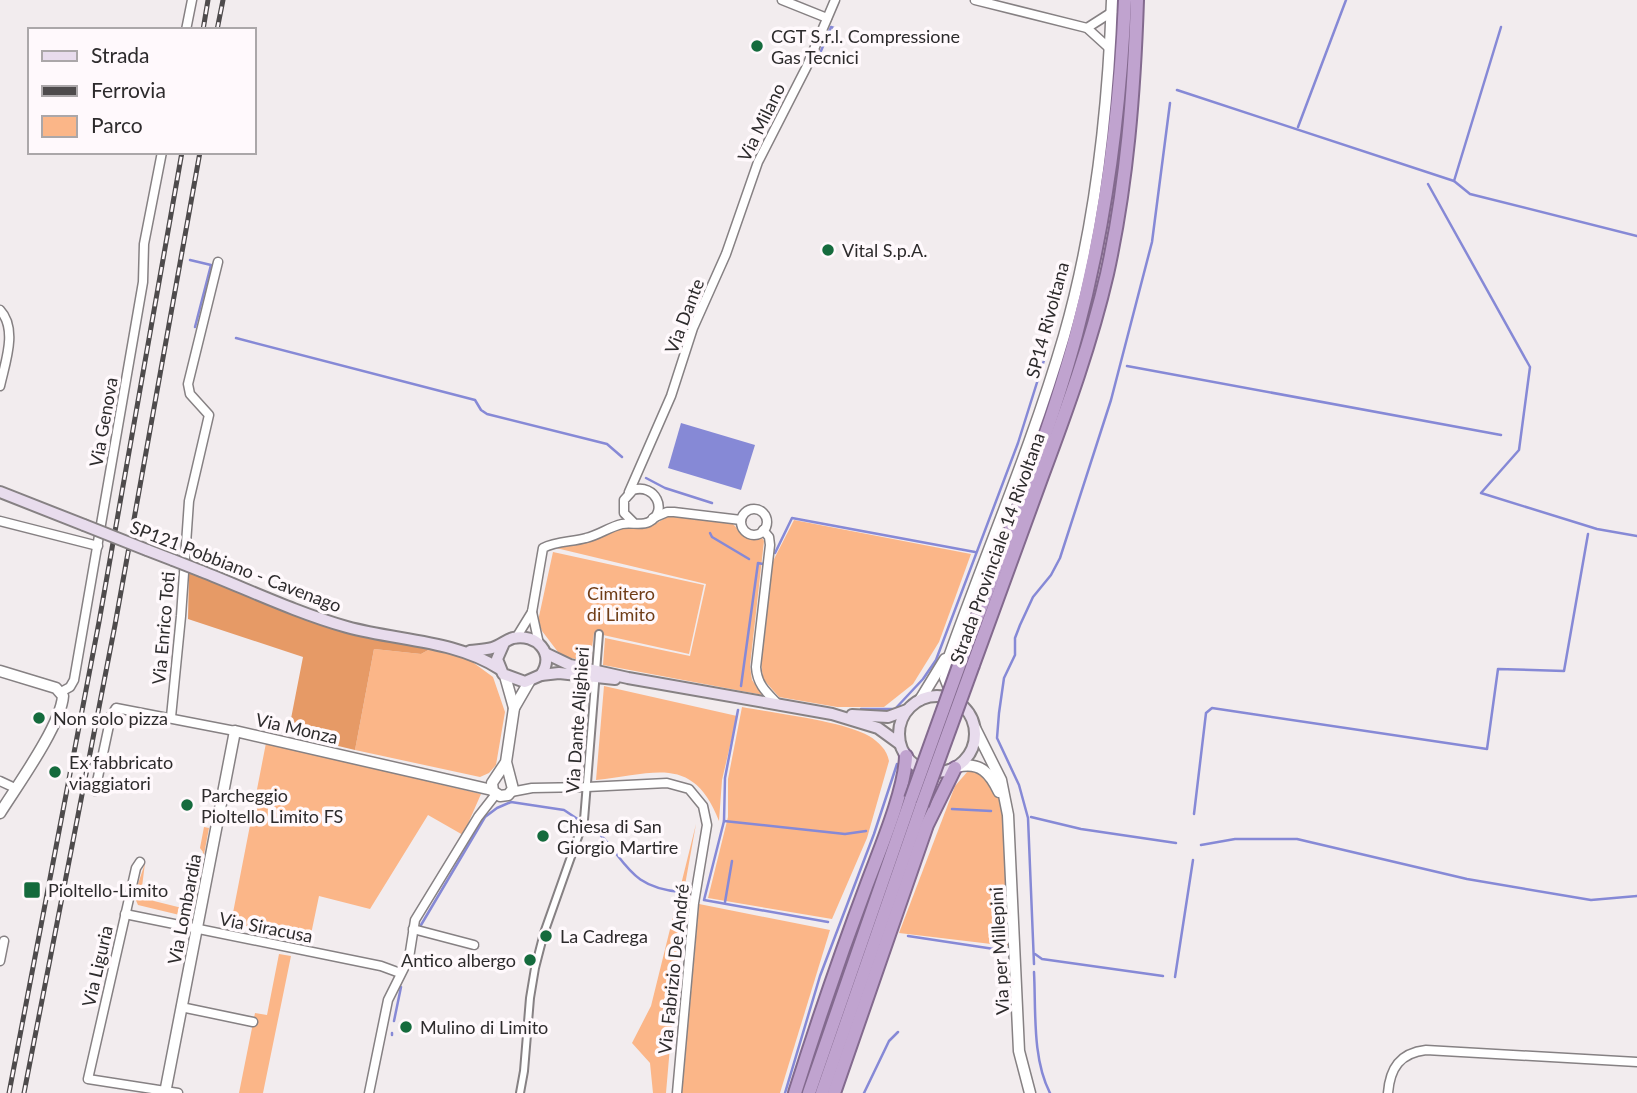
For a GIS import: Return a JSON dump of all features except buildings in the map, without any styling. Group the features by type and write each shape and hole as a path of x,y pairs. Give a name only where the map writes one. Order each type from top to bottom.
{"highway":[{"name":"Strada Provinciale 14 Rivoltana","path":"808,1093 967,662 1045,434 1083,308 1103,210 1120,83 1125,0"},
{"name":"Strada Provinciale 14 Rivoltana","path":"967,662 1079,376 1104,286 1120,208 1128,148 1137,0"},
{"path":"795,1093 905,771 903,750"},
{"path":"834,1093 927,825 956,767"},
{"name":"Strada Provinciale 14 Rivoltana","path":"822,1093 916,802"}],"main road":[{"name":"SP121 Pobbiano - Cavenago","path":"0,492 339,625 466,651 492,648 503,643"},
{"path":"596,674 561,662 547,654 539,644 516,638 503,643 498,656 503,673 528,682 541,675 596,674 832,714 884,717 907,710"},
{"name":"SP121 Pobbiano - Cavenago","path":"466,651 503,673"},
{"path":"541,675 547,664 547,654"},
{"path":"920,700 936,696 955,700"},
{"name":"SP14 Rivoltana","path":"907,710 920,700"},
{"name":"SP14 Rivoltana","path":"955,700 969,713 975,728"},
{"path":"903,750 900,726 907,710"},
{"path":"832,714 878,728 903,750 915,765 930,772 956,767 972,750 975,728"}],"street":[{"path":"186,28 192,0"},
{"path":"782,0 827,18"},
{"name":"Via Milano","path":"750,181 806,68 835,0"},
{"path":"975,0 1087,28 1109,48"},
{"name":"SP14 Rivoltana","path":"955,700 948,689 945,672 1018,471 1069,318 1096,177 1112,0"},
{"path":"1087,28 1112,12"},
{"name":"Via Genova","path":"61,692 70,687 74,680 144,279 144,244 162,154"},
{"name":"Via Dante","path":"642,459 671,396 693,328 726,254 750,181"},
{"name":"Via Enrico Toti","path":"171,717 189,505 209,415 190,394 188,384 218,262"},
{"path":"0,310 10,329 0,386"},
{"path":"642,459 640,478 645,489"},
{"path":"612,527 623,511 624,500 642,459"},
{"path":"629,492 645,489 653,493 658,510 653,519"},
{"path":"657,501 674,512"},
{"path":"758,510 765,518 763,530 757,534 749,533 743,528 741,520 748,511 758,510"},
{"path":"623,511 634,523"},
{"path":"516,638 531,612 543,548 548,545 586,538 612,527 645,523 674,512 741,520"},
{"path":"0,521 98,546"},
{"path":"763,530 769,537 770,545 756,667 757,679 779,705"},
{"path":"531,612 539,644"},
{"name":"Via Dante Alighieri","path":"520,1093 535,968 544,933 580,835 587,802 585,782 599,634"},
{"name":"SP14 Rivoltana","path":"920,700 935,678 956,636"},
{"path":"0,671 52,687 61,692 63,701 58,716 0,813"},
{"path":"503,673 514,708"},
{"path":"369,1093 388,1000 409,958 418,915 476,820 501,785 514,708 528,682"},
{"name":"Via Monza","path":"95,791 111,716 114,710 120,707 480,786 587,788"},
{"name":"Via per Millepini","path":"975,728 993,761 1007,805 1019,1051 1030,1093"},
{"name":"Via Lombardia","path":"165,1092 235,731"},
{"name":"Via per Millepini","path":"956,767 973,765 983,769 993,780 1007,805"},
{"path":"0,781 15,788"},
{"name":"Via Fabrizio De André","path":"587,788 675,784 692,792 706,811 707,825 693,912 677,1093"},
{"name":"Via Liguria","path":"109,1082 88,1079 136,868 140,862"},
{"name":"Via Siracusa","path":"125,915 381,965 400,973"},
{"path":"413,929 474,945"},
{"path":"0,961 4,941"},
{"path":"181,1007 253,1022"},
{"path":"1388,1093 1392,1070 1398,1061 1411,1053 1426,1050 1637,1062"},
{"path":"103,1092 109,1082 178,1093"}],"green space":[{"path":"669,516 728,522 746,538 761,536 764,541 750,666 752,680 763,695 603,665 605,638 690,656 706,584 556,548 591,541 616,529 648,528"},
{"path":"794,520 971,554 939,642 913,684 884,707 837,707 779,697 763,679 761,663 772,563"},
{"name":"Cimitero di Limito","path":"553,552 704,585 689,654 594,633 590,662 566,657 558,652 538,621"},
{"path":"432,648 467,658 493,677 505,712 496,765 489,773 480,777 355,750 374,649 421,654"},
{"path":"604,686 737,716 722,780 719,821 709,800 697,785 684,777 670,773 654,773 596,780"},
{"path":"742,707 843,726 869,736 886,753 889,761 867,838 832,919 708,898 728,817 728,779"},
{"path":"266,743 481,794 463,835 428,815 370,909 319,896 310,939 231,923"},
{"path":"968,771 982,772 991,782 1003,807 1008,946 899,933 955,786"},
{"path":"696,824 683,896 666,1093 653,1093 650,1063 632,1043 651,1006"},
{"path":"204,827 209,828 192,918 138,905 134,896 145,863 142,887 146,899 187,907 194,897 203,852 200,848"},
{"path":"699,904 830,930 780,1093 682,1093"},
{"path":"279,954 291,956 263,1093 239,1093 255,1013 267,1015"}],"shaded area":[{"path":"189,573 329,625 432,648 421,654 374,649 355,750 288,734 303,657 188,619"}],"water":[{"path":"681,423 755,445 741,490 668,468"}],"waterway":[{"path":"1298,127 1346,0"},
{"path":"821,51 831,27 834,28"},
{"path":"1454,181 1501,27"},
{"path":"814,65 817,59"},
{"path":"1177,90 1454,181 1470,194 1637,236"},
{"path":"1034,964 1028,818 1019,785 997,738 1004,678 1015,655 1015,638 1033,597 1051,575 1060,558 1111,400 1152,242 1170,103"},
{"path":"1428,184 1530,367 1519,450 1481,493 1597,529 1637,536"},
{"path":"190,260 211,265 195,327"},
{"path":"236,338 475,400 487,414 607,444 622,457"},
{"path":"861,709 895,709 923,679 936,660 1018,443 1045,357"},
{"path":"1127,366 1501,435"},
{"path":"646,478 665,488 712,503"},
{"path":"775,553 792,518 975,552"},
{"path":"710,533 712,537 749,559"},
{"path":"1194,814 1206,713 1212,708 1487,749 1498,669 1564,671 1588,534"},
{"path":"741,686 758,563 763,564"},
{"path":"738,710 725,778 724,821 704,900 828,922"},
{"path":"785,1093 820,976 874,834 897,764"},
{"path":"421,925 485,817 497,808 511,802 564,810 579,820"},
{"path":"952,809 991,811"},
{"path":"1031,817 1081,829 1176,843"},
{"path":"724,821 845,834 866,831"},
{"path":"595,829 639,879 650,885 681,892"},
{"path":"1201,845 1235,839 1297,839 1467,879 1591,900 1637,896"},
{"path":"1175,977 1193,860"},
{"path":"725,902 732,861"},
{"path":"908,936 994,949"},
{"path":"1035,954 1042,959 1163,976"},
{"path":"1034,972 1040,1065 1050,1093"},
{"path":"394,1021 401,987"},
{"path":"864,1093 889,1041 898,1032"}],"railway":[{"path":"203,28 208,0"},
{"path":"217,28 223,0"},
{"path":"9,1093 99,622 182,154"},
{"path":"24,1093 115,625 200,154"}],"place":[{"name":"CGT S.r.l. Compressione Gas Tecnici","path":"757,46"},
{"name":"Vital S.p.A.","path":"828,250"},
{"name":"Non solo pizza","path":"39,718"},
{"name":"Ex fabbricato viaggiatori","path":"55,772"},
{"name":"Parcheggio Pioltello Limito FS","path":"187,805"},
{"name":"Chiesa di San Giorgio Martire","path":"543,836"},
{"name":"Pioltello-Limito","path":"32,890"},
{"name":"La Cadrega","path":"546,936"},
{"name":"Antico albergo","path":"530,960"},
{"name":"Mulino di Limito","path":"406,1027"}]}
